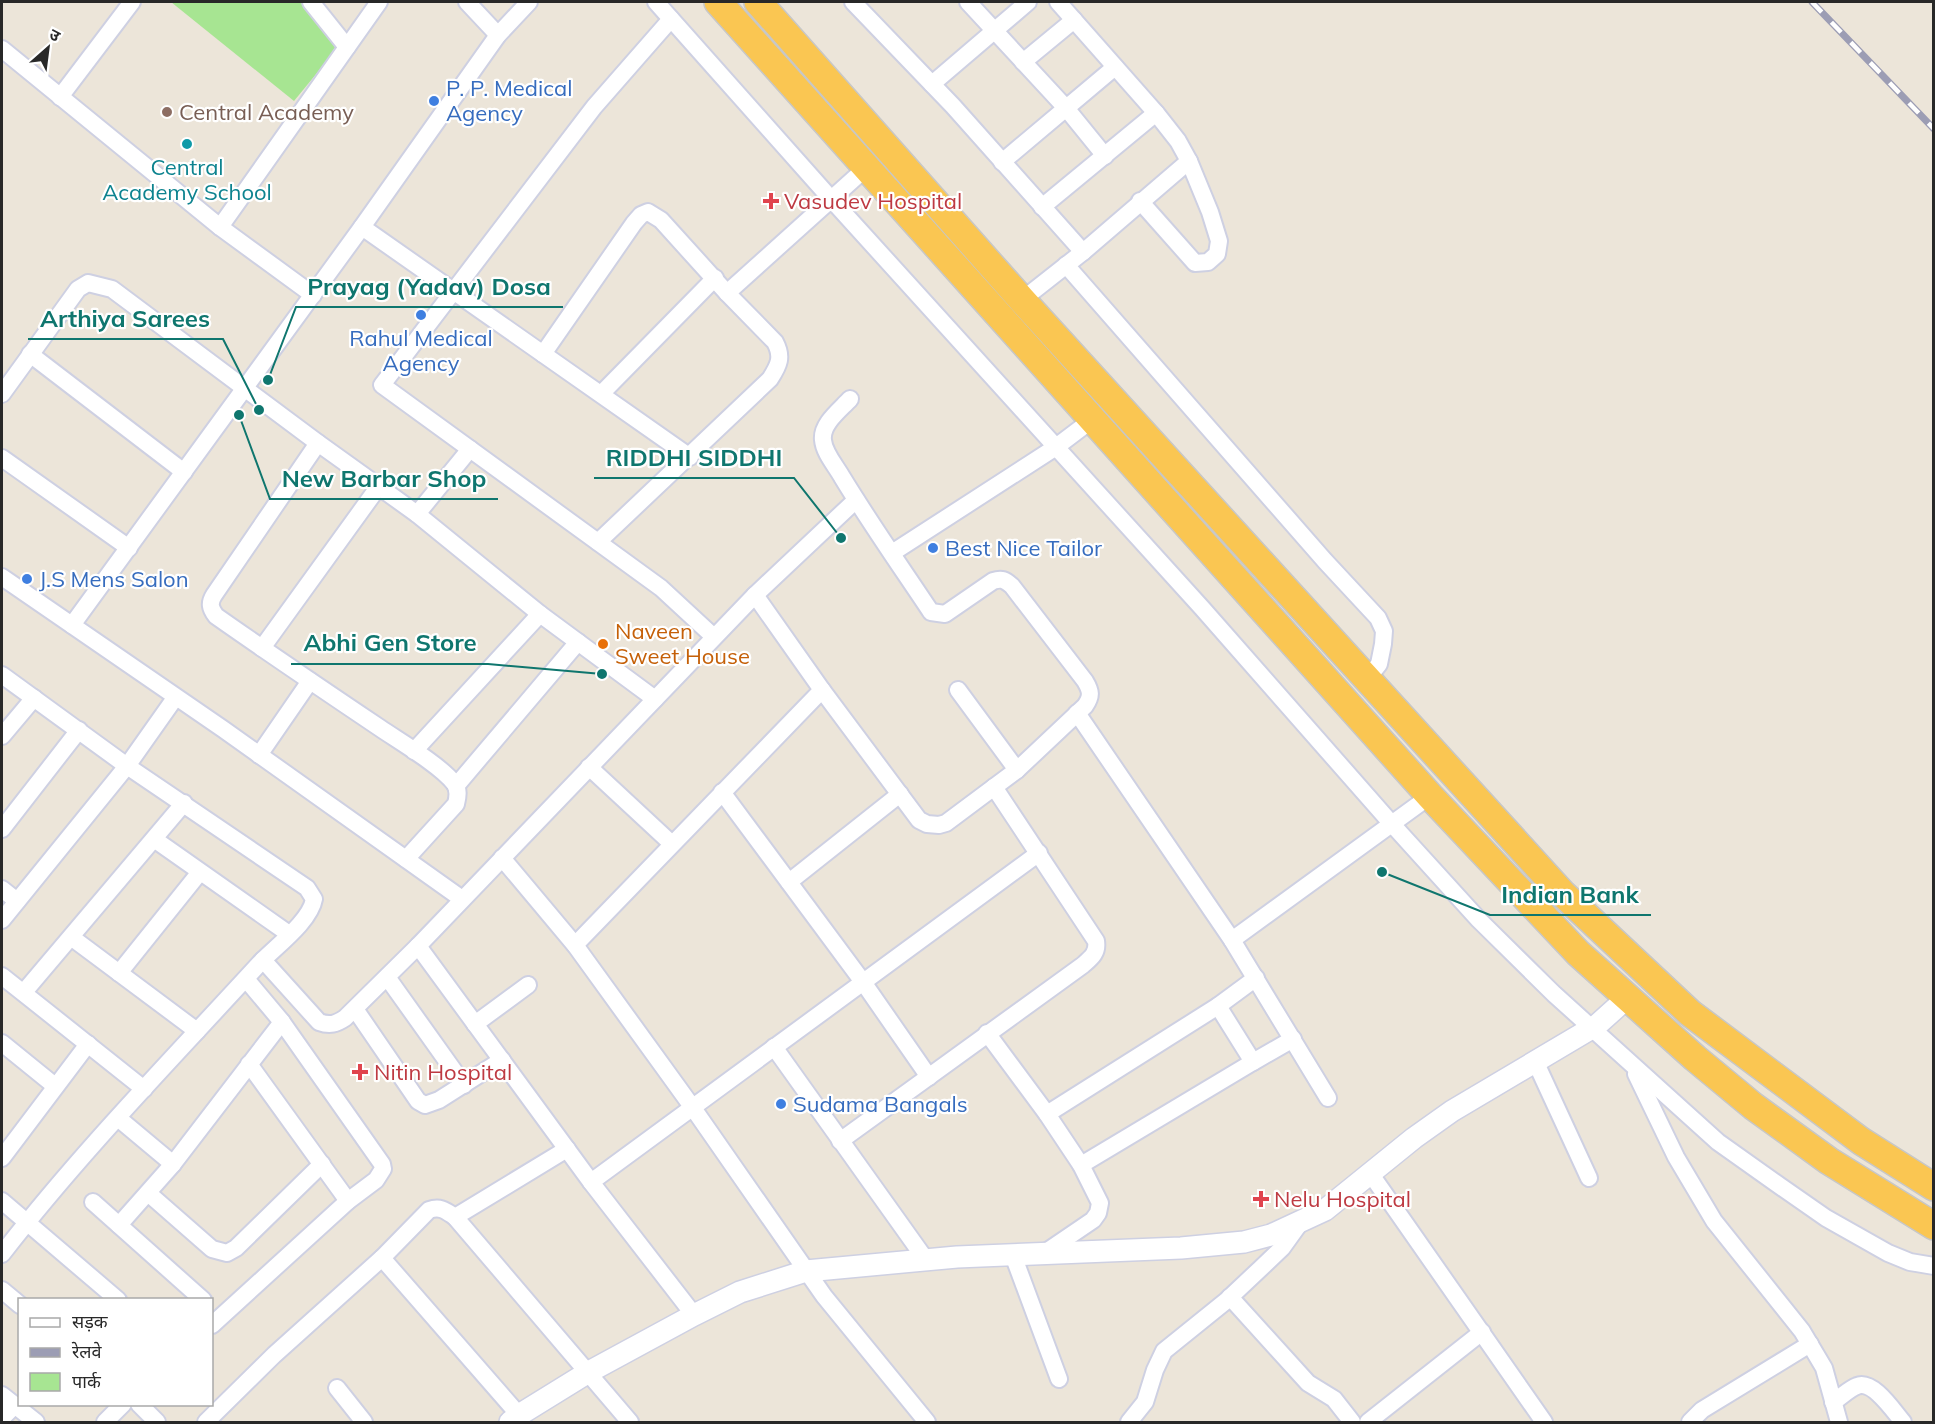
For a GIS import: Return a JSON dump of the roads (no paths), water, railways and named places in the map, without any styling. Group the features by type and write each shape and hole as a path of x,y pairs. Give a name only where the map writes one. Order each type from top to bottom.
{"highway":[{"path":"718,2 1431,796 1578,953 1753,1106 1829,1161 1934,1226"},
{"path":"758,2 1374,671 1563,894 1674,998 1745,1056 1861,1141 1934,1187"}],"street":[{"path":"60,97 132,2"},
{"path":"311,2 347,47"},
{"path":"220,227 379,2"},
{"path":"467,2 498,35"},
{"path":"72,625 244,386 313,295 498,35 529,2"},
{"path":"656,2 1202,608 1479,920 1554,994 1718,1142 1826,1218 1888,1253 1910,1262 1934,1266"},
{"path":"853,2 932,84 1083,252"},
{"path":"968,2 1066,108 1105,156"},
{"path":"932,84 1028,2"},
{"path":"1058,2 1178,141 1210,212 1219,241 1217,254 1208,262 1195,263 1190,260 1140,201"},
{"path":"671,19 594,107 382,385 661,588 714,637"},
{"path":"1023,62 1074,20"},
{"path":"2,49 220,227 313,295"},
{"path":"1002,162 1115,68"},
{"path":"1042,207 1156,113"},
{"path":"1029,294 1083,252 1188,161"},
{"path":"727,293 867,167"},
{"path":"543,354 634,223 641,215 648,212 661,220 775,342 781,357 770,379 598,542"},
{"path":"362,227 690,457"},
{"path":"1063,267 1378,618 1384,631 1383,644 1374,671"},
{"path":"601,394 715,278"},
{"path":"2,394 78,289 88,283 112,289 417,514 540,614 655,699"},
{"path":"30,354 184,472"},
{"path":"755,595 822,690 919,820 927,824 946,823 1017,770 1090,699 1091,694 1086,681 1012,586 1000,578 993,580 950,612 938,614 931,612 856,500 822,439 828,422 850,399"},
{"path":"892,553 1056,447 1093,419"},
{"path":"318,443 210,602 211,608 216,616 450,778 456,786 458,796 456,804 406,859"},
{"path":"417,514 470,449"},
{"path":"2,458 129,548"},
{"path":"262,648 379,486"},
{"path":"263,960 319,1022 327,1025 336,1024 345,1018 418,946 755,595 856,500"},
{"path":"2,577 462,899"},
{"path":"414,751 540,614"},
{"path":"456,786 578,642"},
{"path":"2,675 127,766 306,888 314,898 312,908 118,1118 26,1223 2,1254"},
{"path":"259,755 310,681"},
{"path":"575,945 822,690"},
{"path":"957,690 1017,770"},
{"path":"2,736 34,698"},
{"path":"2,920 127,766 175,698"},
{"path":"1077,713 1232,940 1328,1098"},
{"path":"2,828 79,730"},
{"path":"589,767 672,844"},
{"path":"840,1141 1094,955 1097,948 1096,941 994,787"},
{"path":"722,792 863,982 929,1077"},
{"path":"789,882 900,794"},
{"path":"1232,940 1431,796"},
{"path":"24,992 184,803"},
{"path":"154,838 289,934"},
{"path":"591,1182 1039,853"},
{"path":"502,858 575,945 693,1108 806,1271 927,1422"},
{"path":"119,973 200,872"},
{"path":"2,889 16,901"},
{"path":"71,937 197,1032"},
{"path":"418,946 591,1182 694,1315"},
{"path":"2,976 144,1089"},
{"path":"387,977 464,1085"},
{"path":"1047,1114 1218,1006 1256,978"},
{"path":"215,1316 382,1174 382,1164 282,1022 246,979"},
{"path":"475,1023 528,985"},
{"path":"382,1258 514,1419 587,1373 694,1315 740,1292 806,1271 926,1260 1181,1248 1244,1242 1271,1235 1325,1210 1414,1138 1452,1111 1592,1028 1627,998"},
{"path":"1218,1006 1252,1062"},
{"path":"355,1009 418,1101 425,1105 432,1104 502,1060"},
{"path":"119,1225 173,1164 282,1022"},
{"path":"987,1033 1082,1165 1100,1203 1098,1213 1093,1220 1043,1254"},
{"path":"1082,1165 1293,1039"},
{"path":"2,1043 55,1086"},
{"path":"2,1158 88,1044"},
{"path":"774,1047 926,1260"},
{"path":"1536,1063 1588,1178"},
{"path":"249,1064 348,1201"},
{"path":"1632,1066 1676,1157 1714,1221 1802,1330 1824,1368 1839,1422"},
{"path":"118,1118 173,1164"},
{"path":"455,1217 567,1149"},
{"path":"148,1193 212,1249 227,1253 236,1248 322,1164"},
{"path":"1370,1173 1544,1422"},
{"path":"2,1201 117,1298"},
{"path":"93,1202 202,1298"},
{"path":"206,1422 274,1355 382,1258 429,1210 437,1207 455,1217 630,1422"},
{"path":"1129,1422 1145,1402 1155,1370 1164,1352 1230,1297 1282,1248 1300,1222"},
{"path":"1012,1255 1059,1379"},
{"path":"2,1290 18,1303"},
{"path":"1230,1297 1308,1383 1334,1399 1352,1422"},
{"path":"1368,1422 1482,1332"},
{"path":"1690,1422 1702,1410 1810,1344"},
{"path":"1833,1402 1856,1386 1868,1386 1878,1393 1903,1422"},
{"path":"337,1388 364,1422"},
{"path":"2,1418 8,1400 36,1422"},
{"path":"105,1422 121,1406"},
{"path":"141,1406 157,1422"}],"railway":[{"path":"1812,2 1934,129"}],"place":[{"name":"P. P. Medical Agency","path":"434,101"},
{"name":"Central Academy","path":"167,112"},
{"name":"Central Academy School","path":"187,144"},
{"name":"Vasudev Hospital","path":"771,201"},
{"name":"Rahul Medical Agency","path":"421,315"},
{"name":"Prayag (Yadav) Dosa","path":"268,380"},
{"name":"Arthiya Sarees","path":"259,410"},
{"name":"New Barbar Shop","path":"239,415"},
{"name":"RIDDHI SIDDHI","path":"841,538"},
{"name":"Best Nice Tailor","path":"933,548"},
{"name":"J.S Mens Salon","path":"27,579"},
{"name":"Naveen Sweet House","path":"603,644"},
{"name":"Abhi Gen Store","path":"602,674"},
{"name":"Indian Bank","path":"1382,872"},
{"name":"Nitin Hospital","path":"360,1072"},
{"name":"Sudama Bangals","path":"781,1104"},
{"name":"Nelu Hospital","path":"1261,1199"}]}
